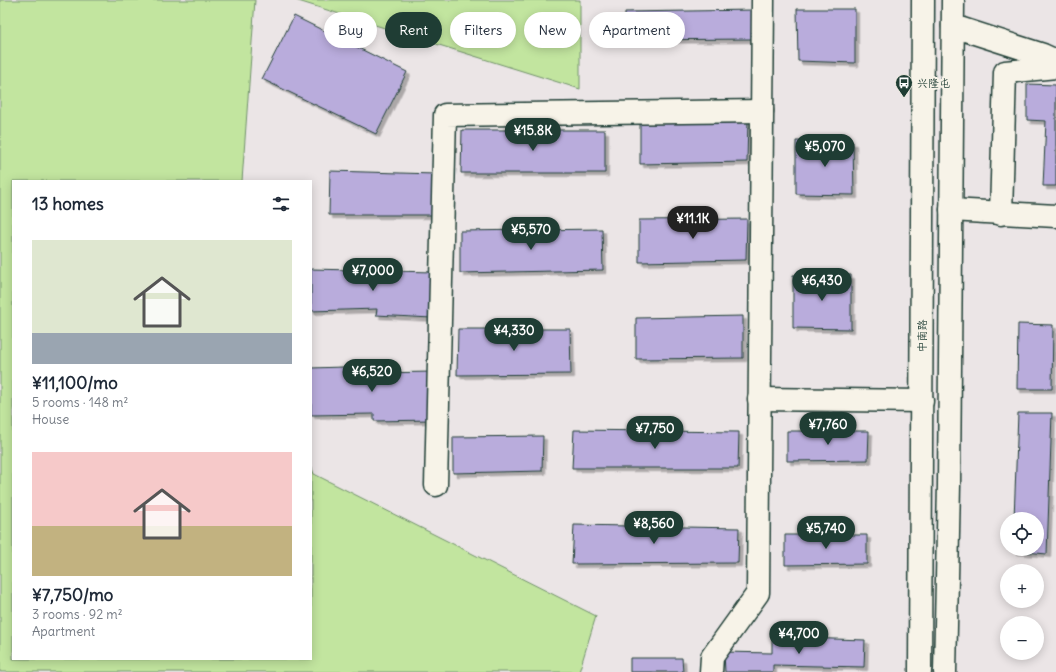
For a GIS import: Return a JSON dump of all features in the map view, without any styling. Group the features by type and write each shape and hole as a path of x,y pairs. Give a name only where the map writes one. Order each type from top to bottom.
{"street":[{"path":"711,672 712,657 758,593 763,0"},
{"name":"中南路","path":"920,672 923,0"},
{"path":"945,672 949,477 953,0"},
{"path":"953,26 1043,55 1056,61"},
{"path":"1001,214 1005,72 1056,68"},
{"path":"436,484 445,115 762,111"},
{"path":"951,210 1056,216"},
{"path":"759,399 922,401"}],"green space":[{"path":"0,0 255,0 242,180 12,180 12,660 312,660 312,468 314,474 596,616 579,672 0,672"},
{"path":"295,0 580,0 580,12 524,12 524,48 580,48 580,89 442,46 442,12 385,12 385,28 377,26 377,12 333,12"}],"building":[{"path":"797,9 855,9 855,63 798,61"},
{"path":"753,10 752,39 685,40 685,12 625,12"},
{"path":"294,16 324,31 324,48 359,48 407,72 376,134 262,79"},
{"path":"1027,84 1056,85 1056,186 1043,186 1046,121 1027,120"},
{"path":"748,120 747,162 640,164 640,122"},
{"path":"462,130 605,130 605,173 461,173"},
{"path":"796,141 853,142 854,195 796,194"},
{"path":"330,171 435,174 434,215 329,215"},
{"path":"747,219 746,260 639,262 639,220"},
{"path":"602,229 603,270 460,273 460,231"},
{"path":"312,269 433,272 431,318 376,315 377,309 312,311"},
{"path":"793,275 851,275 851,329 793,328"},
{"path":"743,316 743,358 636,359 636,318"},
{"path":"1018,324 1053,325 1052,389 1017,389"},
{"path":"458,329 570,329 571,374 457,375"},
{"path":"376,366 376,373 432,372 432,420 374,421 374,414 312,415 312,368"},
{"path":"1018,413 1052,413 1047,554 1044,554 1044,512 1014,512"},
{"path":"574,430 739,432 738,468 572,468"},
{"path":"787,431 869,431 868,460 787,461"},
{"path":"543,436 542,471 453,473 453,437"},
{"path":"574,525 739,528 738,563 572,564"},
{"path":"785,535 867,535 867,564 785,565"},
{"path":"772,637 865,640 864,667 773,665 773,672 725,672 724,652 772,653"},
{"path":"630,658 682,658 683,672 630,672"}],"place":[{"name":"兴隆屯","path":"904,98"}]}
